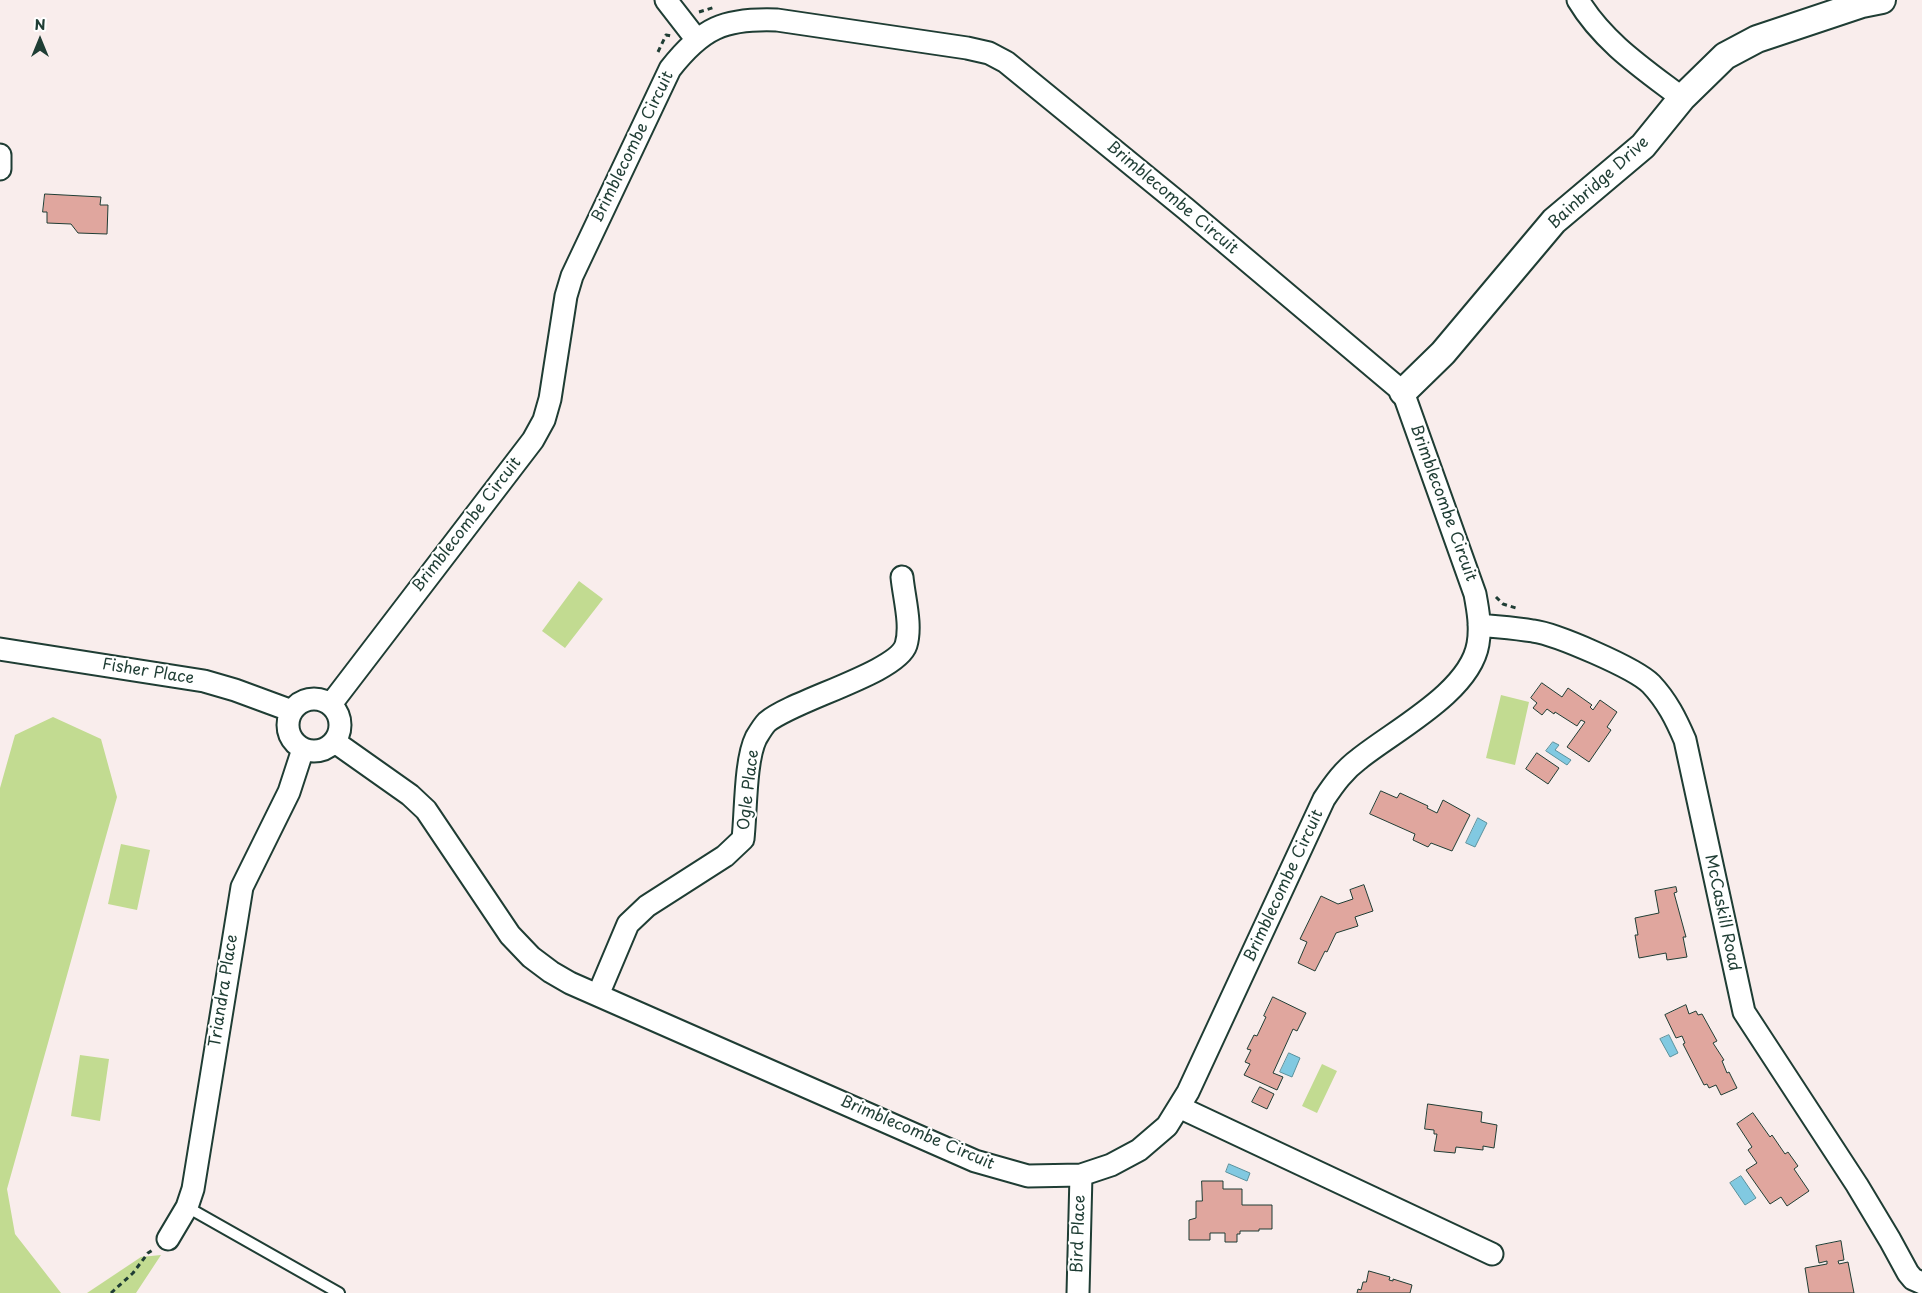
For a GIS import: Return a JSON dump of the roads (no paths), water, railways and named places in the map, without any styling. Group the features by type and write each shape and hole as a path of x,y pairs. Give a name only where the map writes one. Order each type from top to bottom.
{"street":[{"path":"666,0 688,38"},
{"path":"1578,0 1589,19 1618,49 1682,98"},
{"name":"Bainbridge Drive","path":"1403,392 1443,353 1554,221 1643,146 1682,98 1725,56 1757,39 1862,4 1882,0"},
{"name":"Brimblecombe Circuit","path":"331,704 533,440 544,420 550,399 566,296 572,276 658,92 670,69 684,52 688,38 728,23 750,19 777,20 967,48 989,53 1006,62 1036,86 1186,209 1403,392 1476,594 1479,612 1478,645 1469,666 1456,684 1436,704 1358,759 1339,778 1324,799 1188,1092 1167,1126 1139,1150 1111,1165 1081,1175 1028,1176 975,1161 570,983 551,972 531,957 510,935 426,810 410,795 335,742"},
{"path":"0,155 0,169"},
{"name":"Ogle Place","path":"598,995 628,924 646,906 726,856 743,839 750,754 756,738 767,722 783,712 896,659 906,647 908,626 902,577"},
{"name":"McCaskill Road","path":"1479,625 1534,631 1577,646 1625,667 1650,683 1673,710 1685,740 1744,1012 1857,1185 1890,1240 1913,1285"},
{"name":"Fisher Place","path":"0,649 204,681 292,710"},
{"path":"314,698 331,704 337,710 340,718 339,734 335,742 324,750 310,751 296,744 290,737 288,728 288,719 292,710 298,704 314,698"},
{"name":"Triandra Place","path":"168,1239 186,1207 192,1189 242,887 289,792 304,749"},
{"path":"1179,1107 1492,1254"},
{"name":"Bird Place","path":"1078,1293 1081,1175"}],"lane":[{"path":"186,1207 339,1293"}],"water":[{"path":"1553,742 1559,745 1555,750 1571,760 1567,765 1546,751"},
{"path":"1478,818 1487,823 1475,847 1466,843"},
{"path":"1669,1035 1678,1053 1670,1057 1660,1039"},
{"path":"1289,1053 1300,1058 1292,1077 1280,1072"},
{"path":"1229,1164 1250,1173 1247,1181 1226,1172"},
{"path":"1741,1176 1756,1198 1745,1205 1730,1183"}]}
